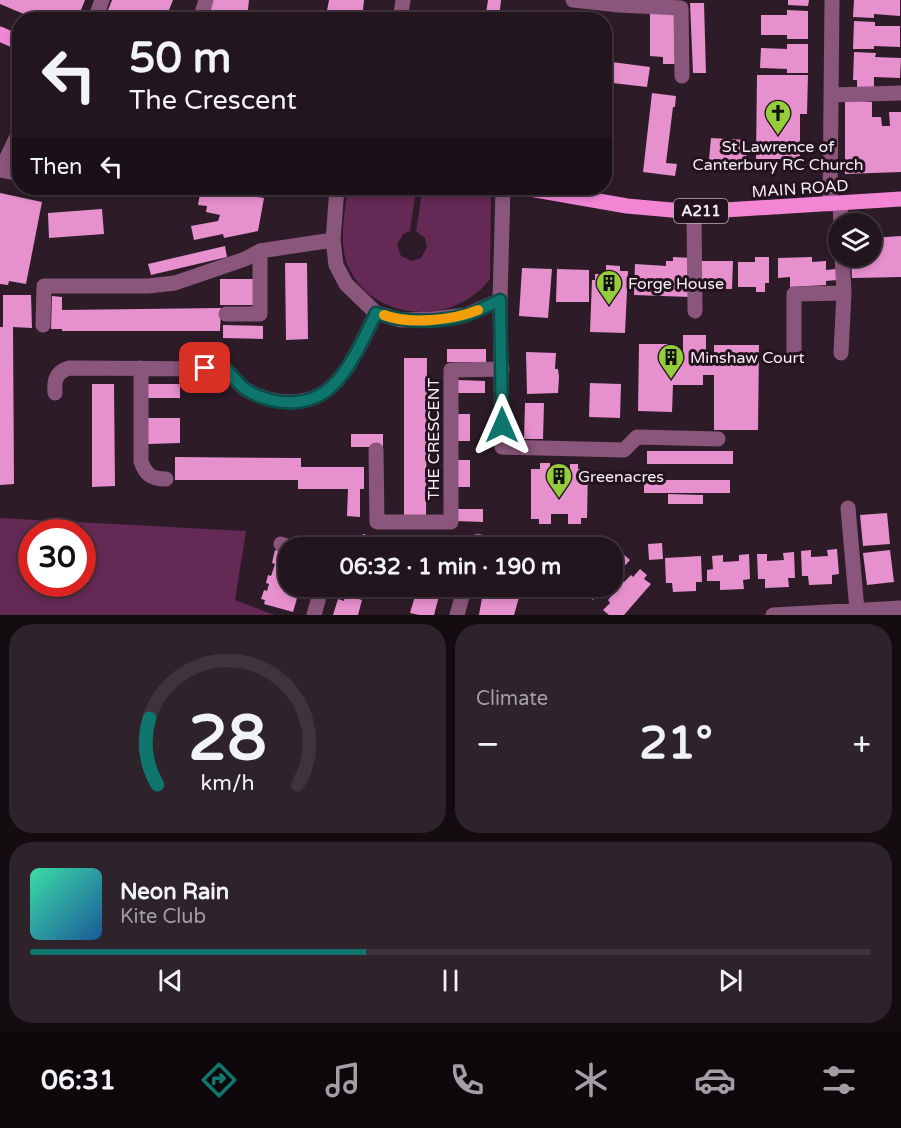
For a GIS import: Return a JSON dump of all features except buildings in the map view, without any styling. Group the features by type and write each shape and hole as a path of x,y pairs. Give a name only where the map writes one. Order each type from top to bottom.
{"main road":[{"name":"MAIN ROAD","path":"564,195 627,206 694,212 901,199"}],"street":[{"path":"573,0 681,8 682,75"},
{"path":"832,0 831,95 835,204 838,213"},
{"path":"831,95 901,93"},
{"path":"12,147 1,170 12,172"},
{"path":"336,195 333,240 336,265 346,284 376,313 401,320 434,319 466,315 500,300"},
{"path":"503,195 500,300 502,447 624,450 637,437 718,439"},
{"path":"694,212 695,311"},
{"path":"43,325 44,286 148,286 175,283 219,269 260,251 333,240"},
{"path":"226,314 260,314 260,251"},
{"path":"841,353 844,293 843,267"},
{"path":"795,354 794,294 844,293"},
{"path":"55,393 54,380 61,370 69,368 226,369 243,387 257,395 295,403 331,388 347,366 376,313"},
{"path":"141,368 141,461 149,476 165,478"},
{"name":"THE CRESCENT","path":"376,450 377,522 451,522 451,370 502,369"},
{"path":"848,508 857,610"},
{"path":"314,615 319,597"},
{"path":"456,615 462,597"},
{"path":"773,615 901,608"}],"shaded area":[{"path":"347,195 415,195 410,231 403,234 397,245 401,256 412,261 421,258 427,247 425,238 416,231 422,195 491,195 490,279 475,295 456,305 436,311 415,312 394,307 375,298 360,285 345,257 343,227"},
{"path":"0,518 19,519 18,597 96,597 96,523 246,531 235,600 274,615 0,615"}],"slow traffic":[{"path":"384,315 401,320 434,319 466,315 478,310"}],"place":[{"name":"St Lawrence of Canterbury RC Church","path":"778,136"},
{"name":"Forge House","path":"609,306"},
{"name":"Minshaw Court","path":"671,380"},
{"name":"Greenacres","path":"559,499"}],"route":[{"path":"205,368 226,369 243,387 254,393 265,398 295,403 331,388 361,343 376,313 401,320 434,319 466,315 500,300 502,425"}]}
